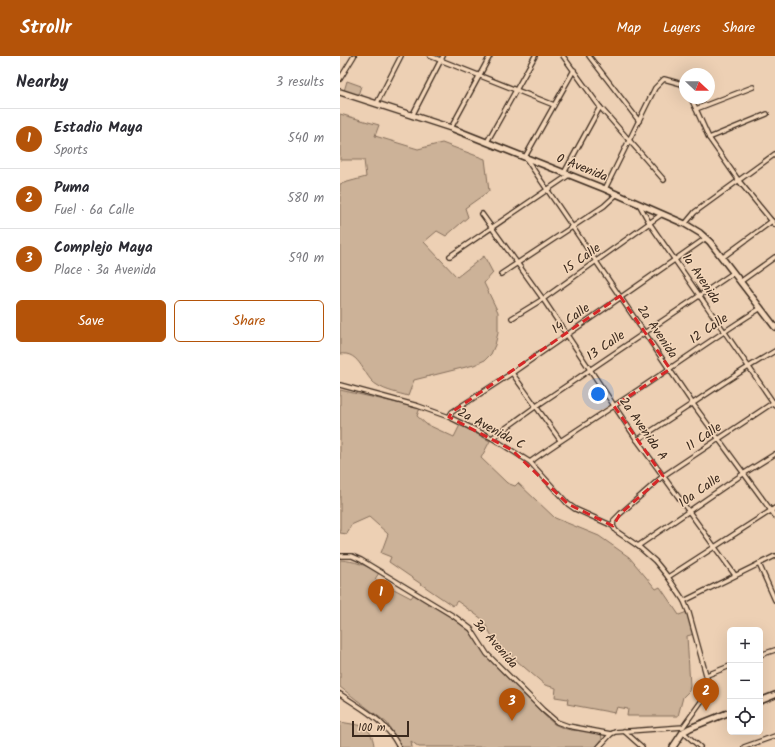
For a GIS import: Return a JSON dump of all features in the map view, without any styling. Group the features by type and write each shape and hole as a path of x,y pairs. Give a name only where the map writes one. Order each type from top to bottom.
{"street":[{"path":"340,79 354,56"},
{"path":"377,103 401,56"},
{"path":"430,56 554,106"},
{"path":"412,116 443,56"},
{"path":"451,128 490,56"},
{"path":"487,142 535,56"},
{"path":"564,56 600,107 664,180"},
{"path":"590,56 639,122"},
{"path":"525,157 574,70"},
{"path":"605,189 655,88 664,79 679,83"},
{"path":"696,109 753,87"},
{"name":"0 Avenida","path":"340,92 451,128 605,189 685,224 706,238 723,257 733,273 774,323"},
{"path":"694,104 709,138 739,181 775,225"},
{"path":"450,256 548,191 567,174 600,107"},
{"path":"709,138 767,114"},
{"path":"685,224 695,212 775,154"},
{"name":"2a Avenida","path":"525,157 693,404 743,474 773,509 775,516"},
{"path":"501,274 604,206 617,194"},
{"name":"1a Avenida","path":"638,203 650,224 774,403"},
{"name":"2a Avenida A","path":"482,214 543,299 589,370 663,476 736,575"},
{"name":"15 Calle","path":"512,318 543,299 662,214"},
{"path":"723,257 772,221"},
{"name":"14 Calle","path":"449,417 452,412 512,373 620,296 676,260 706,238"},
{"path":"740,282 775,257"},
{"name":"13 Calle","path":"492,438 589,370 733,273"},
{"name":"12 Calle","path":"530,462 560,440 614,406 724,331 761,308"},
{"path":"638,440 748,366 775,351"},
{"path":"512,373 560,440"},
{"name":"2a Avenida C","path":"340,385 418,406 449,417 492,438 530,462 568,504 613,526 616,531 638,546 655,561 684,601 693,624 707,675"},
{"name":"11 Calle","path":"613,526 614,520 620,514 663,476 774,403"},
{"name":"10a Calle","path":"638,546 743,474 775,454"},
{"path":"668,577 773,509"},
{"name":"3a Avenida","path":"340,556 352,556 361,560 455,617 471,630 487,654 557,722 568,726 611,734"},
{"path":"684,601 775,556"},
{"path":"759,564 775,600"},
{"path":"763,654 775,650"},
{"path":"599,747 611,734 624,731 683,727 706,693 708,682 707,675 727,667"},
{"path":"340,694 376,718 385,727 399,747"},
{"path":"763,700 775,695"},
{"path":"673,747 683,732 727,713"},
{"path":"624,731 642,747"},
{"path":"683,732 700,747"},
{"path":"744,747 775,736"}],"highlighted area":[{"path":"620,296 670,369 614,406 663,476 620,514 613,526 568,504 512,450 449,417 452,412"}],"shaded area":[{"path":"347,81 361,86 358,95 344,91"},
{"path":"340,114 379,125 375,136 418,149 442,143 485,159 489,191 465,208 468,217 446,236 437,231 424,242 457,277 484,256 493,273 484,283 498,312 498,333 495,345 491,354 485,360 474,365 414,380 408,396 377,385 372,381 353,356 340,354 340,184 366,177 364,160 340,160"},
{"path":"340,390 420,408 417,416 426,424 454,437 460,425 490,441 481,458 507,483 515,486 518,483 555,518 599,536 629,557 656,589 660,587 679,615 687,612 694,634 687,636 690,686 689,691 683,697 678,716 627,716 628,709 617,707 615,713 567,704 568,699 555,697 556,688 545,685 496,643 482,619 457,601 453,606 389,562 391,557 381,553 388,534 369,517 351,525 347,534 340,533"},
{"path":"340,560 356,562 374,570 379,573 375,579 411,598 414,594 462,624 471,633 497,667 554,724 571,730 601,732 602,739 596,747 419,747 411,741 412,747 401,747 387,723 340,687"},
{"path":"340,722 364,726 371,735 374,747 340,747"}],"place":[{"name":"Estadio Maya","path":"381,612"},
{"name":"Puma","path":"706,711"},
{"name":"Complejo Maya","path":"512,721"}]}
